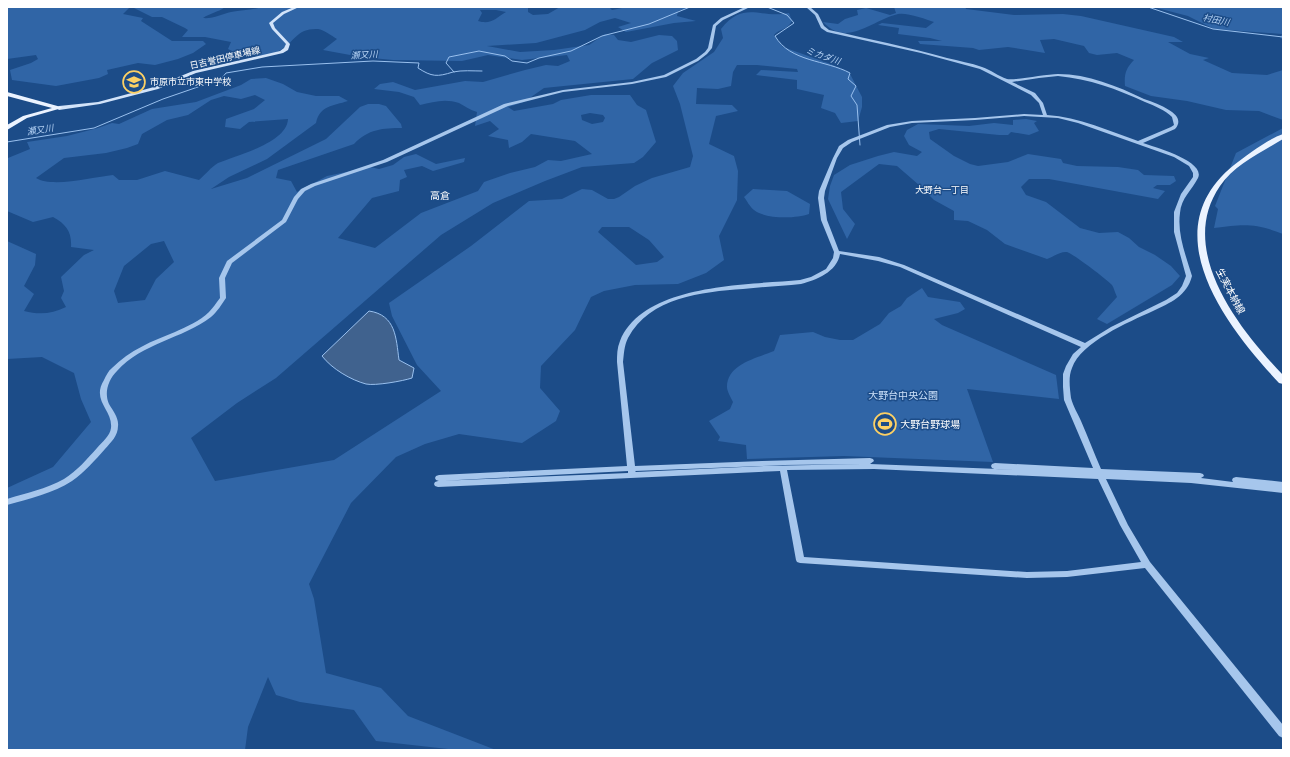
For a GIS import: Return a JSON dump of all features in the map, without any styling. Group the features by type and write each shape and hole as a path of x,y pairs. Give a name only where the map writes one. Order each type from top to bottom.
{"main road":[{"name":"日吉誉田停車場線","path":"59,108 98,104 161,87 195,72 281,52 286,49 288,44 275,31 271,23 279,15 297,7"},
{"path":"7,94 59,108"},
{"path":"7,128 30,115 59,108"},
{"name":"生実本納線","path":"1283,136 1229,172 1217,185 1202,218 1201,244 1207,269 1222,302 1237,326 1283,381"}],"street":[{"path":"7,502 41,492 67,480 75,475 93,457 113,435 116,429 116,423 102,398 103,391 111,372 119,363 128,357 175,335 210,314 223,298 222,278 229,262 284,221 296,198 303,190 324,180 385,161 506,105 563,91 632,83 665,76 697,60 706,53 710,48 714,26 722,19 748,7"},
{"path":"808,7 817,15 822,27 828,31 981,68 1033,94 1041,103 1045,115"},
{"path":"1009,81 1044,76 1073,76 1089,79 1103,83 1162,108 1169,112 1175,119 1176,125 1173,128 1138,142"},
{"path":"632,471 620,355 624,339 634,324 643,315 666,302 695,293 717,289 790,284 822,274 832,265 836,258 836,252 824,220 821,198 822,191 841,147 856,138 889,126 906,122 1045,115 1072,120 1176,156 1191,165 1196,173 1196,177 1180,203 1178,212 1177,232 1189,276 1186,287 1179,294 1168,301 1096,338 1085,346 1074,358 1069,367 1066,378 1068,400 1129,536 1147,564 1283,733"},
{"path":"836,252 879,259 902,266 1085,346"},
{"path":"438,481 783,462 873,461 1100,473 1191,480 1283,490"},
{"path":"632,471 874,466 1182,474 1283,485"},
{"path":"783,468 800,560 1027,575 1067,574 1147,564"}],"green space":[{"path":"7,7 130,7 123,14 143,18 141,21 172,41 203,41 206,44 193,53 178,59 155,65 138,63 107,70 108,74 99,78 56,86 12,80 10,70 38,59 36,55 7,59"},
{"path":"132,7 225,7 203,18 207,18 231,12 263,7 528,7 528,12 533,15 548,14 560,7 609,7 612,10 627,7 690,7 678,11 677,16 696,21 674,23 626,32 618,27 631,23 615,18 600,22 585,30 536,43 487,46 520,52 554,50 589,45 605,34 614,35 618,40 631,42 659,35 672,36 677,41 678,50 652,63 633,79 544,88 524,102 508,107 514,111 553,104 561,100 591,95 630,95 637,105 646,110 656,142 643,157 634,163 582,167 493,203 441,235 276,378 237,403 191,438 215,481 334,460 441,391 417,365 392,316 389,303 471,246 529,201 562,199 582,189 592,190 608,199 614,199 635,186 652,178 690,167 693,156 680,104 673,86 683,73 714,52 723,38 721,29 729,20 737,15 752,12 769,14 789,13 792,21 790,24 774,35 783,47 849,72 862,97 862,107 858,121 841,123 835,113 821,108 824,95 797,89 797,80 756,75 761,70 798,72 797,69 757,65 737,65 733,72 731,86 718,89 697,88 696,104 732,105 738,111 716,116 709,144 734,156 738,171 737,200 719,236 724,260 706,273 678,284 635,285 604,291 591,297 575,330 541,366 540,388 560,411 556,421 522,443 459,434 425,444 396,457 351,503 309,584 314,599 326,673 381,688 408,716 496,750 457,750 376,741 354,710 300,702 276,695 268,677 248,727 245,750 7,750 7,488 53,467 91,422 81,399 74,373 42,357 7,359 7,241 36,254 35,265 24,286 34,294 24,311 35,313 51,312 66,307 61,298 64,291 61,277 84,255 94,250 71,247 67,229 53,217 33,222 7,211 8,158 30,149 27,142 67,136 112,123 119,124 152,109 196,102 241,85 251,79 266,78 283,84 297,92 316,96 339,96 348,101 332,105 324,109 318,117 316,123 267,159 229,177 211,189 247,178 326,139 360,107 368,104 379,104 386,106 401,124 402,128 388,128 370,132 354,144 278,170 276,178 291,181 297,192 327,176 370,167 379,169 393,165 404,157 416,154 436,164 465,158 464,162 433,171 422,166 404,170 407,177 400,180 399,191 372,198 338,238 375,248 421,213 478,191 484,182 510,173 535,167 548,160 561,161 592,154 575,141 531,134 522,142 509,148 508,140 488,136 499,129 490,121 475,126 477,112 459,103 444,101 420,105 414,97 399,92 374,89 380,84 393,82 415,90 465,81 483,82 546,65 558,66 570,61 567,55 522,60 488,55 462,61 393,60 361,57 323,50 337,39 318,29 311,29 301,33 286,46 276,52 262,56 255,56 241,54 228,49 231,42 205,37 182,37 188,30 162,17 152,17","holes":["480,10 496,10 506,12 493,20 486,22 478,21 482,13","255,95 265,100 254,109 226,119 225,127 240,129 249,122 288,119 285,127 279,135 260,147 218,163 199,180 165,171 137,180 119,180 113,175 62,182 43,181 36,178 64,158 106,153 138,144 142,134 167,120 188,115 211,100 224,96 241,99","590,113 603,115 605,118 603,122 592,124 582,120 581,115","602,227 629,227 649,240 664,257 657,262 636,265 598,232","164,241 174,262 156,279 145,300 118,303 114,291 124,266 151,244"]},
{"path":"894,7 965,7 966,9 1014,15 1063,14 1081,16 1174,37 1183,42 1168,42 1190,54 1209,58 1203,60 1232,73 1267,75 1283,70 1283,120 1259,111 1226,110 1187,101 1151,96 1125,86 1126,72 1134,60 1117,53 1097,55 1089,53 1084,46 1054,39 1040,40 1045,53 1008,47 979,50 973,48 920,44 918,41 942,41 898,34 899,28 878,25 882,23 926,28 934,22 911,15 898,14 860,30 841,33 832,29 823,22 838,24 845,19 858,15 857,10 866,8 890,15 896,13"},
{"path":"1153,7 1283,7 1283,39 1280,38 1282,34 1214,29 1188,16"},
{"path":"1026,119 1037,121 1034,123 1039,131 1029,135 1011,132 1008,135 999,135 939,129 929,132 930,139 954,156 970,164 978,166 1008,162 1028,154 1061,159 1063,163 1077,166 1118,167 1138,170 1144,175 1174,176 1176,181 1170,185 1157,185 1153,188 1165,191 1158,199 1049,179 1029,179 1021,187 1026,195 1046,202 1080,228 1099,233 1118,232 1129,238 1139,247 1155,255 1171,266 1180,276 1172,285 1107,324 1097,319 1117,297 1112,285 1090,267 1067,252 1060,253 1047,259 1005,244 987,230 968,221 954,220 954,211 934,200 897,166 879,164 841,192 843,209 855,224 847,239 828,199 830,186 834,175 850,165 894,152 917,156 922,152 909,145 904,136 907,130 918,124 969,126 994,123 1013,125 1013,120"},
{"path":"1283,128 1283,234 1249,225 1214,228 1218,209 1215,206 1236,153"},
{"path":"753,189 787,191 810,204 809,214 796,217 773,217 759,213 750,206 744,197"},
{"name":"大野台中央公園","path":"922,288 928,297 960,302 965,309 958,313 934,319 942,325 1056,375 1059,399 967,389 993,462 844,456 747,459 746,445 718,441 720,437 709,421 730,409 733,402 728,392 728,379 737,367 752,359 774,351 780,335 813,332 825,337 840,340 853,340 880,324 889,313 901,306 907,298"}],"shaded area":[{"path":"369,311 378,313 390,322 397,344 399,360 414,368 412,378 382,384 366,384 354,380 342,373 326,361 322,356"}],"waterway":[{"name":"瀬又川","path":"454,72 446,63 449,57 479,51 505,56 512,61 527,63 539,58 571,51 602,36 649,24 690,7"},
{"name":"ミカダ川","path":"767,7 787,15 794,23 775,36 782,45 799,56 850,73 848,79 856,86 851,96 857,105 860,145"},
{"name":"村田川","path":"1148,7 1213,29 1283,37"},
{"name":"瀬又川","path":"7,142 94,128 163,99 221,79 226,73 262,67 373,61 419,63 418,68 431,75 443,75 454,72"},
{"path":"454,72 482,71"}],"place":[{"name":"市原市立市東中学校","path":"134,82"},
{"name":"大野台野球場","path":"885,424"}],"district":[{"name":"大野台一丁目","path":"942,190"},
{"name":"高倉","path":"440,195"}]}
